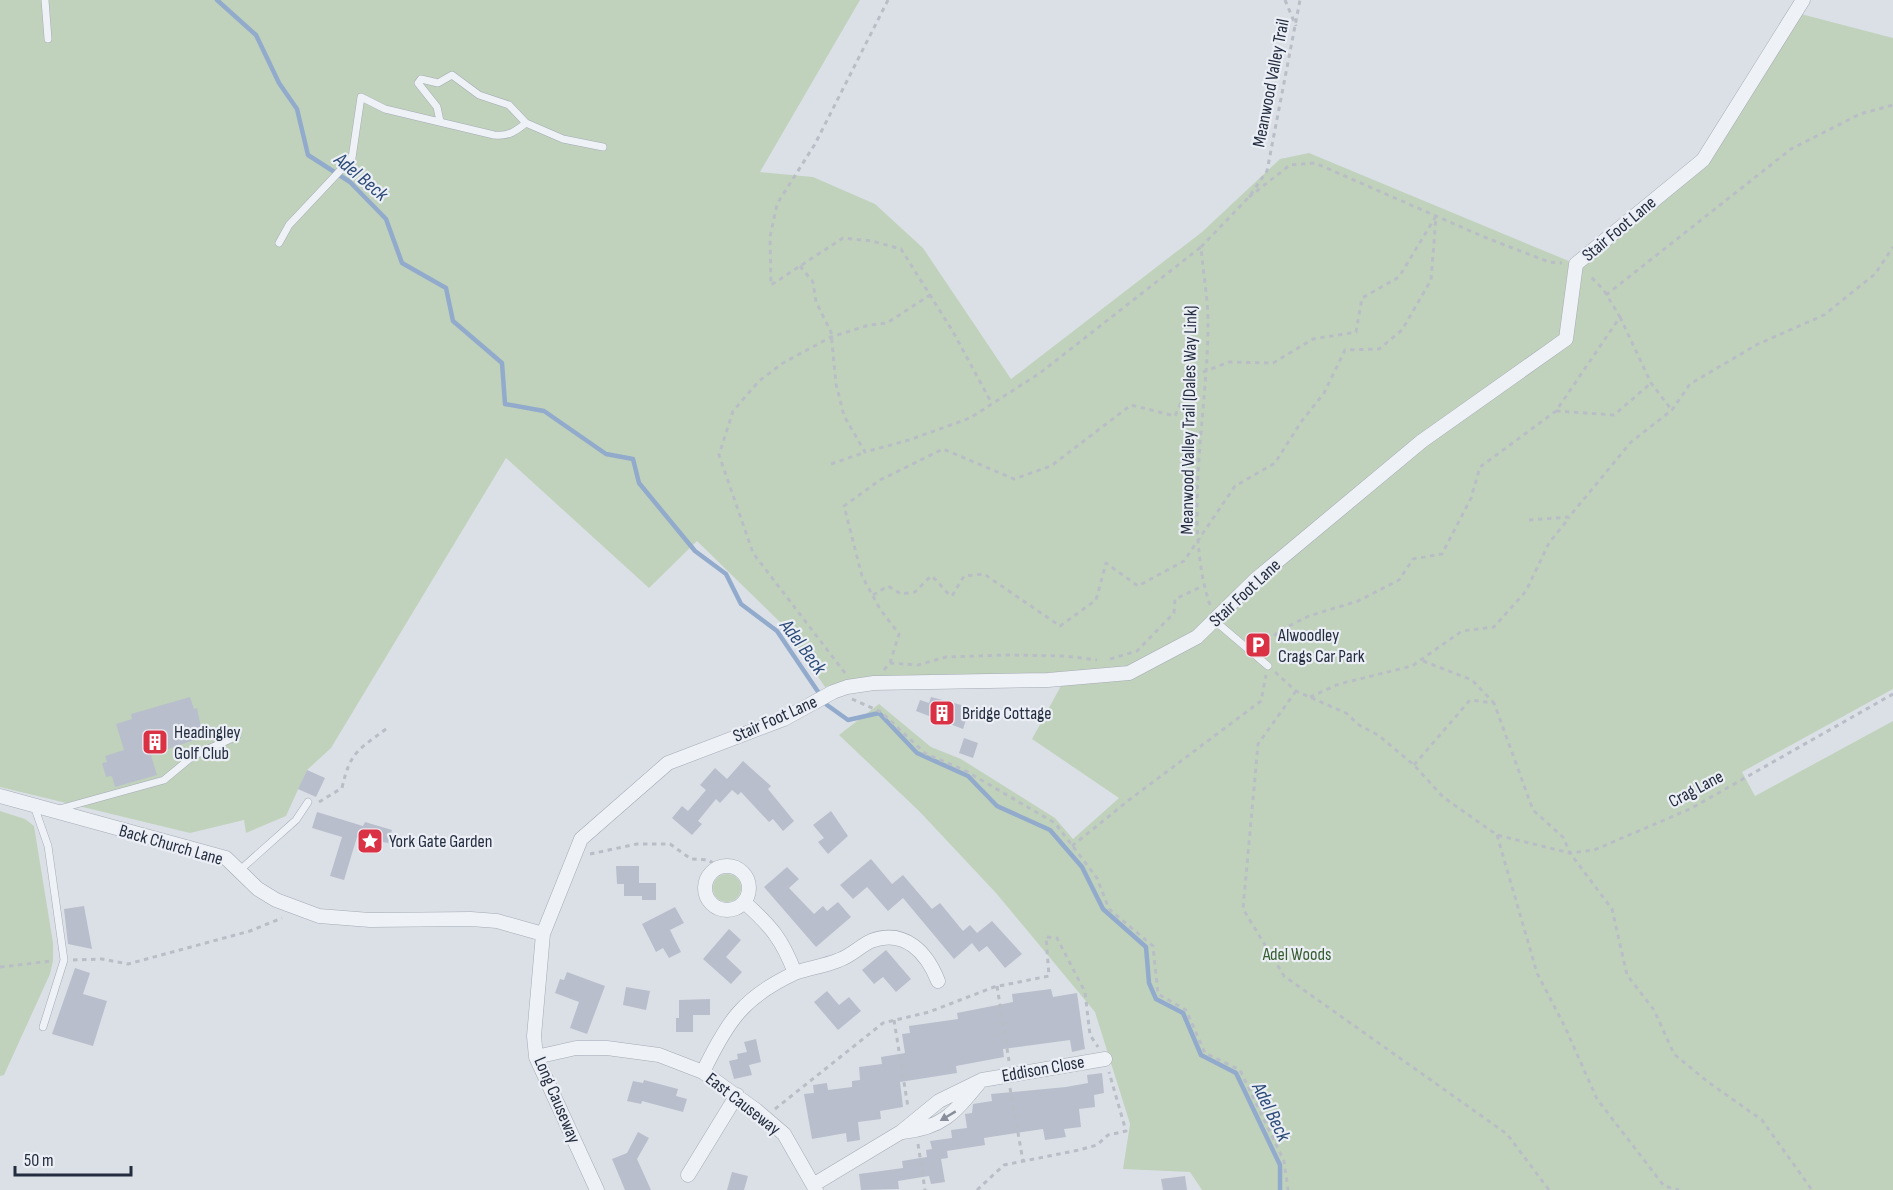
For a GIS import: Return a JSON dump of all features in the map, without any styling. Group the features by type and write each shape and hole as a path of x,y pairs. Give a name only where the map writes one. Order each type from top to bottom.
{"street":[{"name":"Stair Foot Lane","path":"543,934 581,839 668,763 784,719 833,692 847,687 874,683 1048,680 1129,674 1197,637 1256,580 1422,441 1566,339 1576,264 1702,160 1803,0"},
{"name":"Back Church Lane","path":"0,796 226,858 258,889 298,910 340,919 497,921 543,934"},
{"path":"719,867 733,867 745,875 750,889 739,907 725,910 712,904 705,891 708,877 719,867"},
{"path":"744,902 777,935 795,973"},
{"name":"Long Causeway","path":"543,934 534,1036 536,1057 597,1190"},
{"path":"703,1072 729,1022 762,992 795,973 839,961 871,942 893,938 911,942 932,966 938,981"},
{"name":"East Causeway","path":"536,1057 576,1048 607,1048 659,1055 703,1072 737,1095 784,1134 814,1188"},
{"name":"Eddison Close","path":"814,1188 909,1129 939,1101 982,1080 1105,1059"},
{"name":"Eddison Close","path":"909,1129 954,1115 982,1080"},
{"path":"688,1175 737,1095"}],"lane":[{"path":"45,0 48,39"},
{"path":"440,121 437,107 418,83 421,80 438,83 452,75 479,95 509,105 526,123 563,139 603,147"},
{"path":"279,243 289,225 352,158 361,97 386,109 503,136 514,132 526,123"},
{"path":"1215,621 1268,666"},
{"path":"53,811 164,780 193,756 237,736"},
{"path":"240,870 296,820 308,802"},
{"path":"34,806 48,846 64,960 44,1027"}],"path":[{"path":"888,0 815,144 777,204 770,237 771,285 843,238 873,241 901,249 991,402"},
{"path":"1285,0 1296,28"},
{"name":"Meanwood Valley Trail","path":"1249,197 1267,171 1300,0"},
{"path":"1606,295 1791,149 1860,114 1893,105"},
{"path":"831,464 868,451 909,441 970,418 991,402 1040,373 1201,247 1249,197 1290,165 1314,163 1436,216 1550,261 1576,264 1606,295 1620,317 1651,383 1672,410"},
{"path":"874,683 890,663 899,634 862,576 844,506 880,480 943,449 1014,478 1023,476 1051,466 1131,405 1175,416 1193,376 1229,362 1273,363 1313,339 1356,332 1362,298 1399,277 1436,216"},
{"path":"873,595 888,586 901,594 915,592 931,576 940,582 945,593 952,596 964,576 984,574 1060,626 1096,600 1106,563 1138,586 1184,561 1234,486 1275,464 1301,422 1324,393 1345,351 1379,349 1402,330 1431,280 1436,216"},
{"name":"Meanwood Valley Trail (Dales Way Link)","path":"1201,247 1208,322 1199,536 1203,586 1215,621"},
{"path":"1310,697 1339,684 1412,666 1462,631 1494,627 1526,591 1550,543 1569,517 1631,442 1672,410 1690,384 1758,344 1824,315 1875,274 1893,247"},
{"path":"800,266 813,282 816,302 831,337 836,384 844,416 865,452 868,451"},
{"path":"930,295 887,323 869,325 831,337 783,363 759,381 733,411 719,454 753,553 845,672 847,687 854,702 868,705 881,712 926,754 964,770 1055,823 1096,878 1109,909 1153,946 1158,994 1186,1010 1205,1053 1240,1070 1284,1161 1288,1190"},
{"path":"1254,652 1281,630 1309,616 1358,601 1399,580 1413,559 1442,554 1471,498 1480,468 1556,411 1620,317"},
{"path":"1556,411 1614,415 1651,383"},
{"path":"1529,520 1569,517"},
{"path":"890,663 918,665 946,657 1008,655 1065,656 1103,661 1137,651 1174,613 1175,599 1203,586"},
{"path":"1422,660 1472,680 1494,703 1533,810 1563,837 1570,853 1612,909 1628,975 1654,1010 1674,1054 1708,1083 1762,1120 1812,1190"},
{"path":"1072,846 1129,800 1261,701 1268,666"},
{"path":"1268,666 1296,691 1346,713 1414,765 1443,798 1497,835 1537,972 1565,1027 1597,1099 1664,1186 1679,1190"},
{"path":"1296,691 1258,744 1243,909 1284,976 1507,1134 1549,1190"},
{"name":"Crag Lane","path":"1497,835 1570,853 1594,850 1690,809 1893,694"},
{"path":"1414,765 1470,700 1494,703"},
{"path":"308,802 317,802 342,788 348,764 354,754 387,729"},
{"path":"574,857 637,844 670,844 691,859 708,860 719,867"},
{"path":"0,967 64,960 102,960 128,964 249,931 298,910"},
{"path":"764,1117 884,1023 929,1012 997,986 1049,976 1046,937 1057,938 1085,992 1090,1035 1105,1059 1126,1131 1108,1135 1096,1145 1079,1150 1004,1165 977,1190"},
{"path":"997,986 1023,1161"},
{"path":"894,1020 909,1129 926,1190"}],"green space":[{"name":"Adel Woods","path":"0,0 860,0 760,172 813,177 875,204 923,248 1011,379 1202,232 1280,159 1309,153 1576,264 1703,160 1797,13 1893,38 1893,689 1742,772 1755,796 1893,721 1893,1190 1202,1190 1190,1172 1123,1169 1130,1124 1095,1012 996,893 919,811 839,735 879,704 931,747 961,759 1055,818 1073,839 1119,798 1032,739 1068,673 885,676 825,687 783,625 697,541 649,588 506,458 331,748 307,770 286,816 246,833 244,820 190,833 0,787"},
{"path":"0,811 25,819 34,826 53,943 53,961 50,974 4,1075 0,1076"},
{"path":"727,874 737,878 741,888 737,898 727,902 717,898 713,888 717,878"}],"building":[{"name":"Headingley Golf Club","path":"190,697 194,709 197,708 203,737 151,755 157,775 115,787 112,776 106,777 102,763 107,762 105,756 124,750 116,724 132,719 131,714"},
{"name":"Bridge Cottage","path":"931,697 965,706 961,716 967,717 963,729 916,711 920,700 929,703"},
{"path":"964,738 978,743 973,758 959,753"},
{"path":"743,761 771,786 768,789 794,821 783,831 773,819 769,822 741,792 738,795 732,790 720,803 716,799 698,821 702,824 692,835 672,818 682,806 688,811 706,790 700,785 715,768 727,779"},
{"path":"307,770 325,778 316,797 298,789"},
{"path":"831,811 848,836 828,854 818,842 824,838 813,825"},
{"path":"317,812 363,826 365,822 392,830 388,843 357,837 344,880 330,876 342,837 312,828"},
{"path":"871,859 892,884 903,875 932,909 940,903 963,931 970,925 977,933 992,921 1022,954 1005,968 987,946 979,952 972,943 954,959 903,898 888,911 867,887 853,899 840,885"},
{"path":"616,866 639,866 639,883 656,883 656,900 642,900 642,896 624,896 624,884 617,884"},
{"path":"787,867 799,879 789,888 814,914 823,906 827,911 838,902 851,917 816,947 764,887"},
{"path":"84,906 92,949 68,944 64,909"},
{"path":"675,907 684,923 670,930 681,952 669,958 663,948 656,952 642,924"},
{"path":"729,929 741,940 726,957 742,972 731,984 703,959"},
{"path":"886,950 911,979 896,992 883,977 874,984 862,970"},
{"path":"75,968 90,973 83,994 107,1001 93,1046 52,1034"},
{"path":"567,972 605,986 587,1034 570,1028 579,1002 555,993 560,979 564,980"},
{"path":"626,987 650,991 646,1010 623,1005"},
{"path":"1051,989 1053,997 1077,993 1085,1049 1072,1052 1070,1040 1003,1049 1004,1057 956,1066 957,1073 900,1082 903,1107 880,1111 881,1119 858,1122 860,1140 847,1142 846,1133 812,1139 804,1094 814,1093 813,1085 827,1083 828,1090 852,1087 852,1081 860,1080 859,1067 882,1064 881,1057 905,1053 902,1034 910,1033 909,1026 958,1019 957,1013 1013,1002 1012,994"},
{"path":"827,991 839,1005 849,997 861,1011 838,1030 814,1002"},
{"path":"710,999 710,1015 693,1015 693,1032 676,1032 679,1000"},
{"path":"756,1039 761,1062 749,1065 752,1075 734,1079 729,1061 738,1059 737,1054 747,1052 744,1042"},
{"path":"1102,1073 1104,1093 1094,1095 1095,1107 1079,1109 1081,1127 1064,1129 1066,1137 1045,1140 1043,1129 984,1138 985,1145 947,1151 948,1158 941,1159 945,1182 931,1184 929,1176 898,1181 899,1189 861,1190 859,1174 903,1168 902,1161 927,1157 926,1150 932,1149 930,1141 952,1138 951,1130 967,1128 965,1114 972,1113 973,1104 992,1101 991,1094 1088,1083 1087,1075"},
{"path":"644,1080 678,1089 676,1096 687,1099 683,1112 642,1101 641,1104 627,1101 633,1081 643,1083"},
{"path":"638,1132 649,1138 637,1159 651,1190 625,1190 612,1159 627,1153"},
{"path":"732,1172 748,1176 744,1190 727,1190"},
{"path":"1185,1176 1187,1190 1163,1190 1161,1179"}],"waterway":[{"name":"Adel Beck","path":"217,0 256,35 279,83 297,109 308,155 350,182 386,219 402,263 446,288 453,321 502,363 505,404 544,411 606,454 633,459 639,483 695,551 726,574 741,604 777,631 827,705 848,720 879,713 917,753 968,776 997,806 1050,830 1082,867 1103,909 1146,947 1149,983 1156,999 1183,1013 1201,1055 1236,1073 1280,1165 1280,1190"}],"place":[{"name":"Alwoodley Crags Car Park","path":"1258,645"},
{"name":"Bridge Cottage","path":"942,713"},
{"name":"Headingley Golf Club","path":"155,742"},
{"name":"York Gate Garden","path":"370,841"}]}
